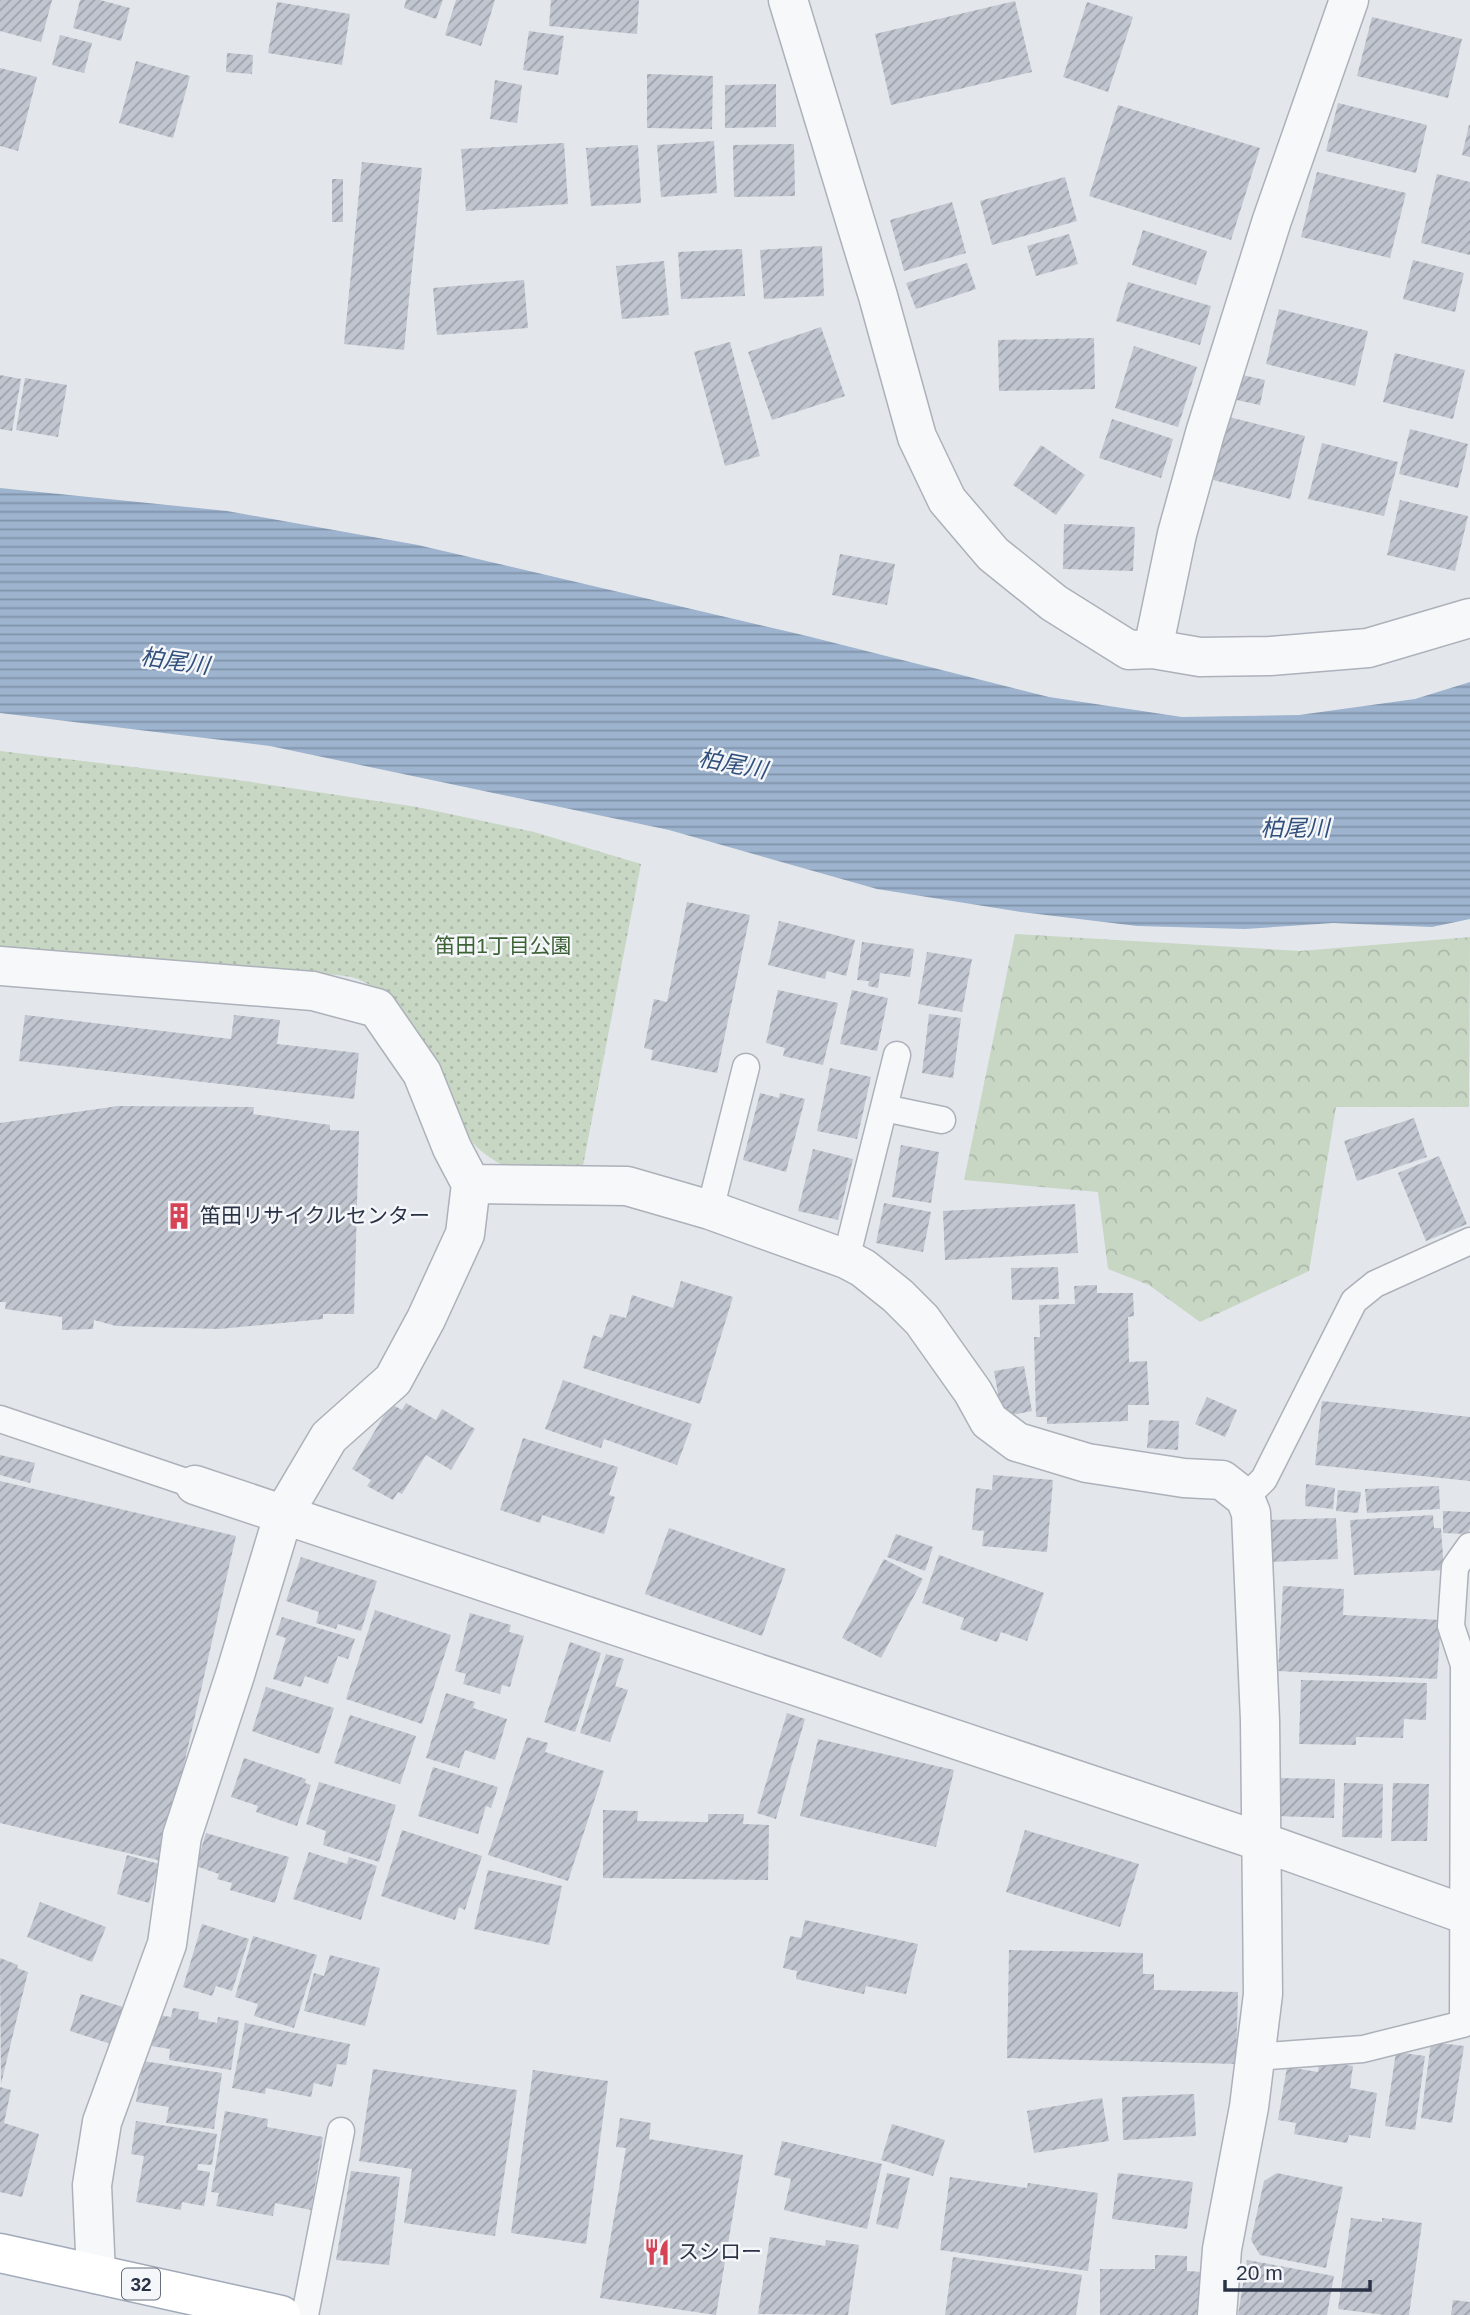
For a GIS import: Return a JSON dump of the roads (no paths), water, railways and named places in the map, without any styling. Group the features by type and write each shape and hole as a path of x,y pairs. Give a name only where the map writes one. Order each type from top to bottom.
{"main road":[{"name":"32","path":"0,2253 281,2315"}],"street":[{"path":"788,0 878,296 917,437 947,500 993,554 1054,603 1130,652 1200,657 1270,656 1368,648 1470,618"},
{"path":"1130,652 1177,534 1205,433 1272,220 1349,0"},
{"path":"0,967 313,991 377,1008 422,1073 452,1148 471,1184 464,1234 426,1319 393,1380 329,1437 284,1513 182,1836 167,1944 102,2122 92,2185 96,2274"},
{"path":"471,1184 627,1186 710,1210 846,1259 863,1268 898,1296 922,1320 973,1392 989,1422 1017,1442 1087,1463 1184,1478 1222,1480 1245,1498 1251,1513 1256,1594 1263,1994 1249,2107 1222,2249 1217,2315"},
{"path":"195,1485 1262,1842 1466,1915"}],"lane":[{"path":"846,1259 897,1055"},
{"path":"710,1210 746,1067"},
{"path":"884,1108 942,1120"},
{"path":"1245,1498 1264,1479 1354,1301 1375,1284 1470,1241"},
{"path":"0,1419 195,1485"},
{"path":"1255,2057 1363,2049 1463,2024 1466,1915 1464,1665 1451,1626 1455,1567 1470,1546"},
{"path":"305,2315 341,2131"}],"water":[{"name":"柏尾川","path":"0,488 227,511 418,545 807,636 1049,697 1182,717 1299,715 1415,699 1470,682 1470,919 1432,927 1333,923 1245,929 1137,926 1021,912 877,889 669,830 270,746 0,713"}],"place":[{"name":"笛田リサイクルセンター","path":"179,1216"},
{"name":"スシロー","path":"657,2252"}],"park label":[{"name":"笛田1丁目公園","path":"503,946"}]}
